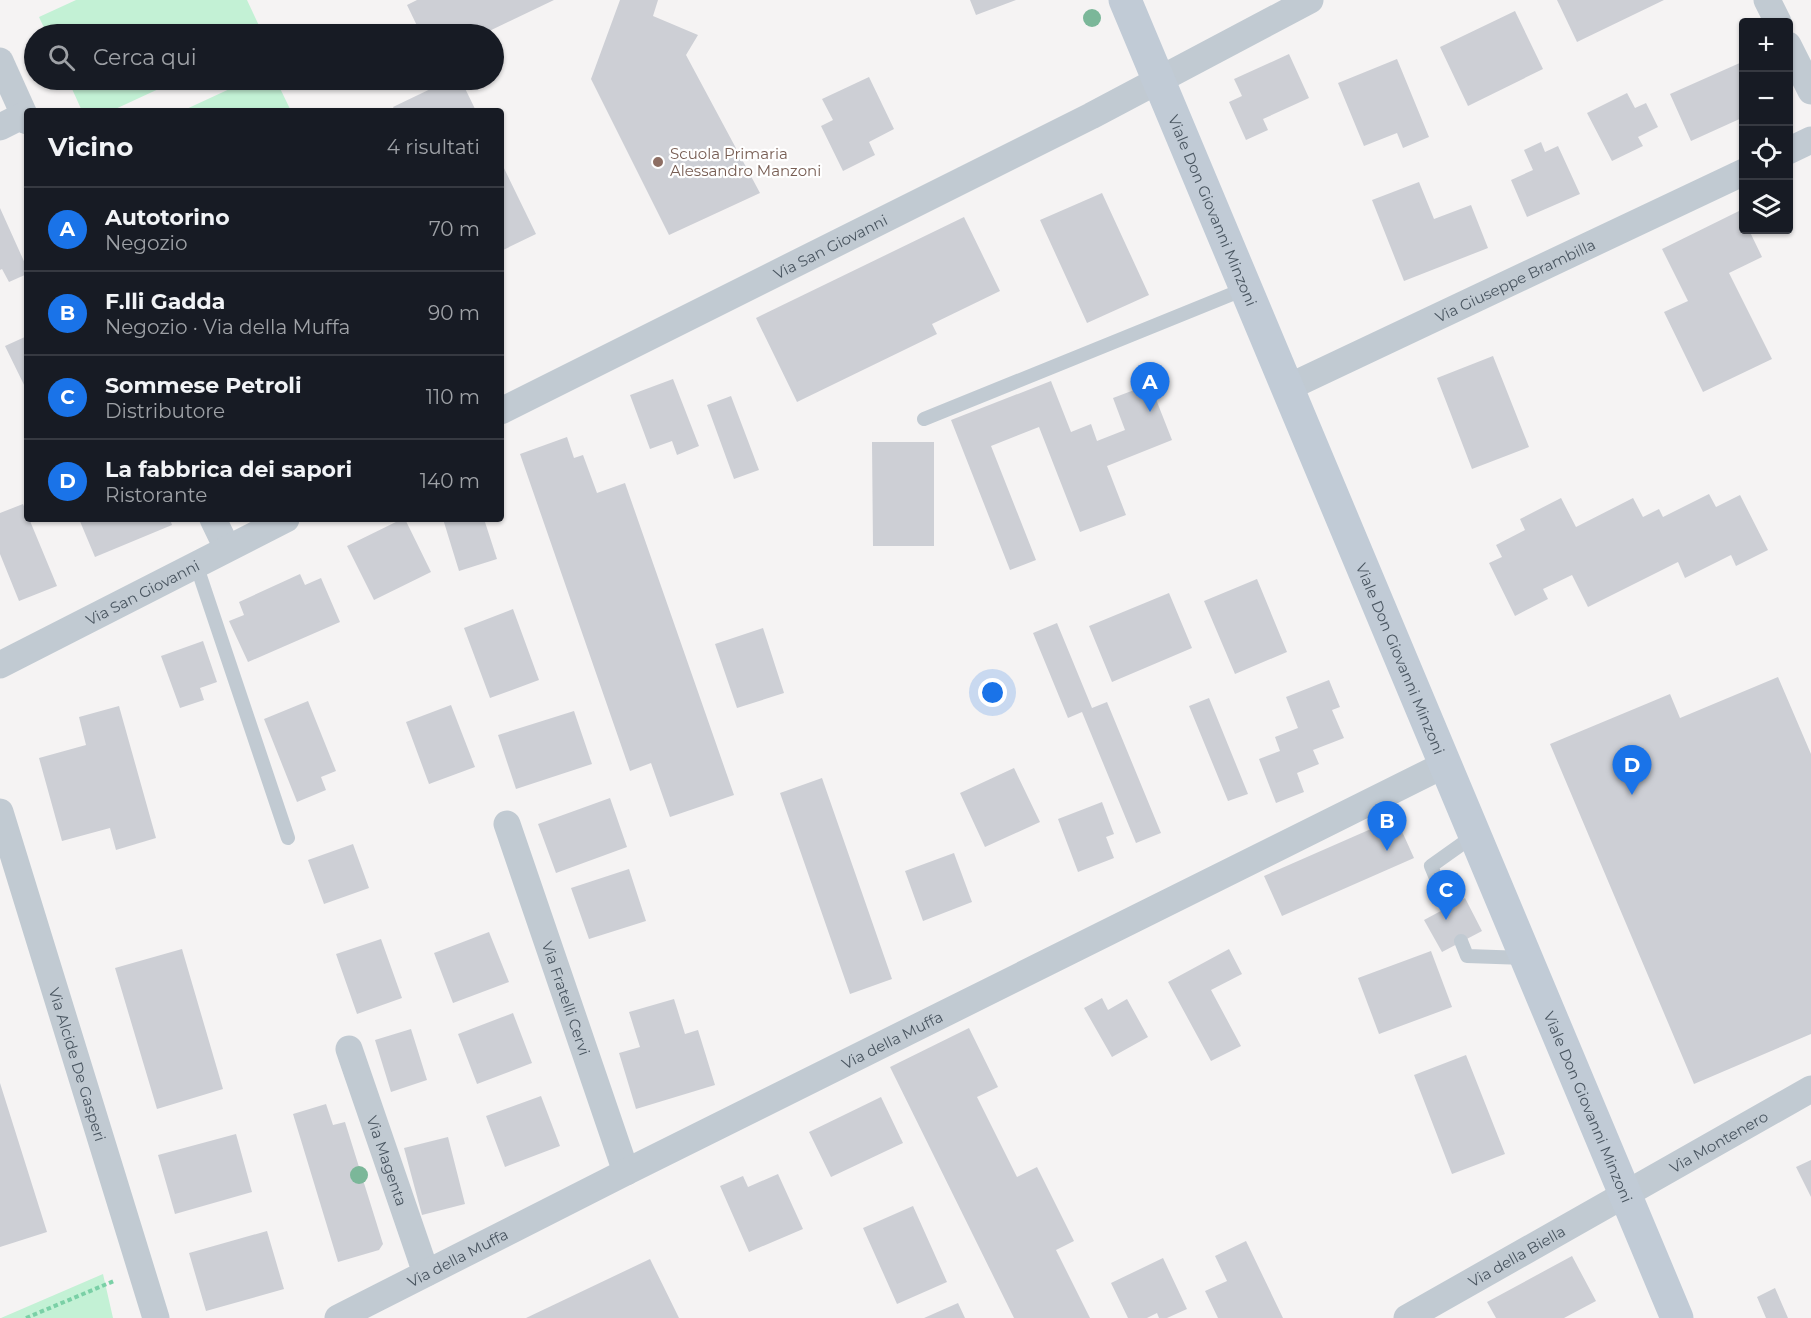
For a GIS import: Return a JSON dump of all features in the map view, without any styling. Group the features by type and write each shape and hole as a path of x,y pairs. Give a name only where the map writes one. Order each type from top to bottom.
{"street":[{"name":"Viale Don Giovanni Minzoni","path":"1125,0 1677,1318"},
{"name":"Via San Giovanni","path":"504,409 1159,80 1310,0"},
{"path":"1767,0 1776,18"},
{"path":"1793,55 1811,91"},
{"path":"0,61 24,114"},
{"path":"0,127 24,119"},
{"path":"1793,149 1811,140"},
{"name":"Via Giuseppe Brambilla","path":"1289,387 1739,174"},
{"path":"214,522 227,548"},
{"name":"Via San Giovanni","path":"0,665 280,522"},
{"name":"Via della Muffa","path":"338,1318 1446,764"},
{"name":"Via Alcide De Gasperi","path":"0,812 156,1318"},
{"name":"Via Fratelli Cervi","path":"507,824 626,1172"},
{"name":"Via Magenta","path":"348,1049 426,1273"},
{"name":"Via Montenero","path":"1626,1193 1811,1089"},
{"name":"Via della Biella","path":"1407,1318 1626,1193"}],"lane":[{"path":"924,419 1247,288"},
{"path":"196,564 288,838"},
{"path":"1448,907 1431,866 1476,834"},
{"path":"1461,941 1467,956 1527,958"}],"path":[{"path":"27,1318 110,1282"}],"green space":[{"path":"76,0 247,0 258,24 42,24 39,17"},
{"path":"73,90 156,90 117,108 81,108"},
{"path":"227,90 281,90 290,108 188,108"},
{"path":"103,1274 113,1318 1,1318"}],"building":[{"path":"417,0 554,0 504,24 416,24 407,5"},
{"path":"620,0 658,0 653,16 698,35 686,55 760,193 669,235 591,79"},
{"path":"970,0 1016,0 976,15"},
{"path":"1557,0 1664,0 1577,42"},
{"path":"1515,11 1543,69 1468,106 1440,47"},
{"path":"1289,54 1309,98 1263,119 1268,130 1246,140 1229,102 1242,96 1234,79"},
{"path":"1397,59 1429,137 1403,148 1397,133 1364,146 1338,83"},
{"path":"1739,63 1739,119 1691,141 1670,94"},
{"path":"869,77 894,129 869,142 875,155 843,171 821,126 833,120 822,99"},
{"path":"428,90 466,90 475,108 394,108"},
{"path":"1627,93 1635,108 1646,103 1658,127 1638,137 1643,146 1612,161 1587,113"},
{"path":"1541,142 1545,152 1558,146 1580,194 1527,217 1511,180 1533,170 1524,150"},
{"path":"504,168 536,234 504,250"},
{"path":"1419,182 1434,219 1471,205 1488,248 1404,281 1372,200"},
{"path":"1102,193 1149,295 1087,323 1040,220"},
{"path":"0,208 24,261 24,275 9,282 2,269 0,270"},
{"path":"1739,211 1739,234 1751,234 1762,257 1729,273 1772,359 1703,392 1664,312 1688,301 1662,249"},
{"path":"964,217 1000,291 932,324 937,334 797,402 756,318"},
{"path":"24,337 24,385 5,346"},
{"path":"1493,356 1529,447 1472,469 1437,378"},
{"path":"673,379 699,446 677,455 672,441 650,449 630,395"},
{"path":"1051,381 1071,432 1091,424 1097,441 1125,430 1113,398 1150,384 1172,440 1107,466 1126,515 1080,532 1039,427 991,446 1036,560 1010,570 951,420"},
{"path":"731,396 759,470 734,479 707,405"},
{"path":"567,437 574,458 583,455 597,493 625,483 734,795 670,817 651,763 630,771 520,454"},
{"path":"872,442 934,442 934,546 873,546"},
{"path":"1709,494 1716,507 1740,495 1768,550 1736,566 1731,555 1685,578 1678,562 1588,607 1572,575 1543,589 1548,599 1515,616 1489,563 1502,557 1496,545 1525,530 1520,519 1561,498 1576,527 1633,498 1643,517 1659,509 1663,517"},
{"path":"23,504 24,522 30,522 57,586 19,601 0,554 0,513"},
{"path":"80,522 171,522 172,525 95,557"},
{"path":"396,522 406,522 431,572 374,600 347,546"},
{"path":"444,522 485,522 497,559 459,571"},
{"path":"300,574 305,585 321,578 340,622 248,662 229,621 244,615 239,602"},
{"path":"1257,579 1287,652 1235,674 1204,601"},
{"path":"1169,593 1192,648 1112,682 1089,626"},
{"path":"513,609 539,680 490,698 464,628"},
{"path":"1057,623 1092,708 1107,702 1161,833 1136,843 1082,712 1068,718 1033,633"},
{"path":"763,628 784,693 737,708 715,644"},
{"path":"203,641 217,682 200,688 204,700 180,708 161,656"},
{"path":"1778,677 1811,754 1811,1034 1694,1084 1550,744 1670,694 1680,718"},
{"path":"1329,680 1340,707 1332,710 1344,738 1313,750 1319,764 1297,773 1304,792 1276,803 1259,759 1280,751 1275,737 1298,728 1286,697"},
{"path":"1209,698 1248,794 1228,801 1189,706"},
{"path":"308,701 336,771 321,777 326,790 297,802 264,719"},
{"path":"451,705 475,767 429,784 406,722"},
{"path":"119,706 156,838 116,850 110,828 62,841 39,758 86,745 79,717"},
{"path":"574,711 592,764 516,789 498,735"},
{"path":"1014,768 1040,822 985,847 960,793"},
{"path":"822,778 892,979 850,994 780,793"},
{"path":"610,798 627,847 556,873 538,824"},
{"path":"1102,802 1114,834 1106,837 1114,858 1078,872 1058,819"},
{"path":"1396,818 1414,858 1282,916 1264,876"},
{"path":"353,844 369,888 324,904 308,860"},
{"path":"954,853 972,902 923,921 905,871"},
{"path":"629,869 646,921 589,939 571,888"},
{"path":"1465,898 1482,931 1442,952 1424,920"},
{"path":"489,932 509,982 453,1003 434,953"},
{"path":"381,939 402,998 357,1014 336,954"},
{"path":"182,949 223,1089 157,1109 115,968"},
{"path":"1229,949 1242,974 1211,990 1241,1046 1211,1061 1168,982"},
{"path":"1431,951 1452,1007 1379,1034 1358,978"},
{"path":"1102,998 1108,1010 1127,999 1148,1037 1112,1057 1084,1008"},
{"path":"674,999 685,1034 698,1030 715,1085 636,1109 619,1053 640,1047 629,1012"},
{"path":"513,1013 532,1063 477,1084 458,1034"},
{"path":"969,1028 998,1087 977,1097 1017,1177 1037,1167 1074,1241 1056,1250 1090,1318 1014,1318 890,1067"},
{"path":"411,1029 427,1080 391,1092 375,1040"},
{"path":"1466,1055 1505,1154 1452,1174 1414,1075"},
{"path":"0,1083 47,1232 0,1247"},
{"path":"541,1096 560,1146 505,1167 486,1116"},
{"path":"881,1097 903,1143 831,1177 809,1132"},
{"path":"326,1104 333,1125 345,1122 383,1244 379,1250 338,1262 293,1114"},
{"path":"236,1134 252,1192 175,1214 158,1155"},
{"path":"448,1137 465,1204 422,1215 404,1148"},
{"path":"1811,1160 1811,1197 1796,1167"},
{"path":"778,1174 803,1229 749,1252 720,1186 743,1176 748,1187"},
{"path":"913,1206 947,1282 897,1304 863,1228"},
{"path":"267,1231 284,1289 206,1311 189,1253"},
{"path":"1246,1241 1283,1318 1218,1318 1205,1291 1227,1281 1215,1256"},
{"path":"1572,1256 1596,1301 1564,1318 1496,1318 1487,1302"},
{"path":"1163,1258 1187,1309 1167,1318 1159,1318 1157,1313 1147,1318 1128,1318 1111,1283"},
{"path":"650,1259 679,1318 526,1318"},
{"path":"1775,1288 1788,1318 1766,1318 1757,1297"},
{"path":"958,1303 965,1318 924,1318"}],"place":[{"name":"Scuola Primaria Alessandro Manzoni","path":"658,162"},
{"name":"Autotorino","path":"1150,412"},
{"name":"La fabbrica dei sapori","path":"1632,795"},
{"name":"F.lli Gadda","path":"1387,851"},
{"name":"Sommese Petroli","path":"1446,920"}]}
